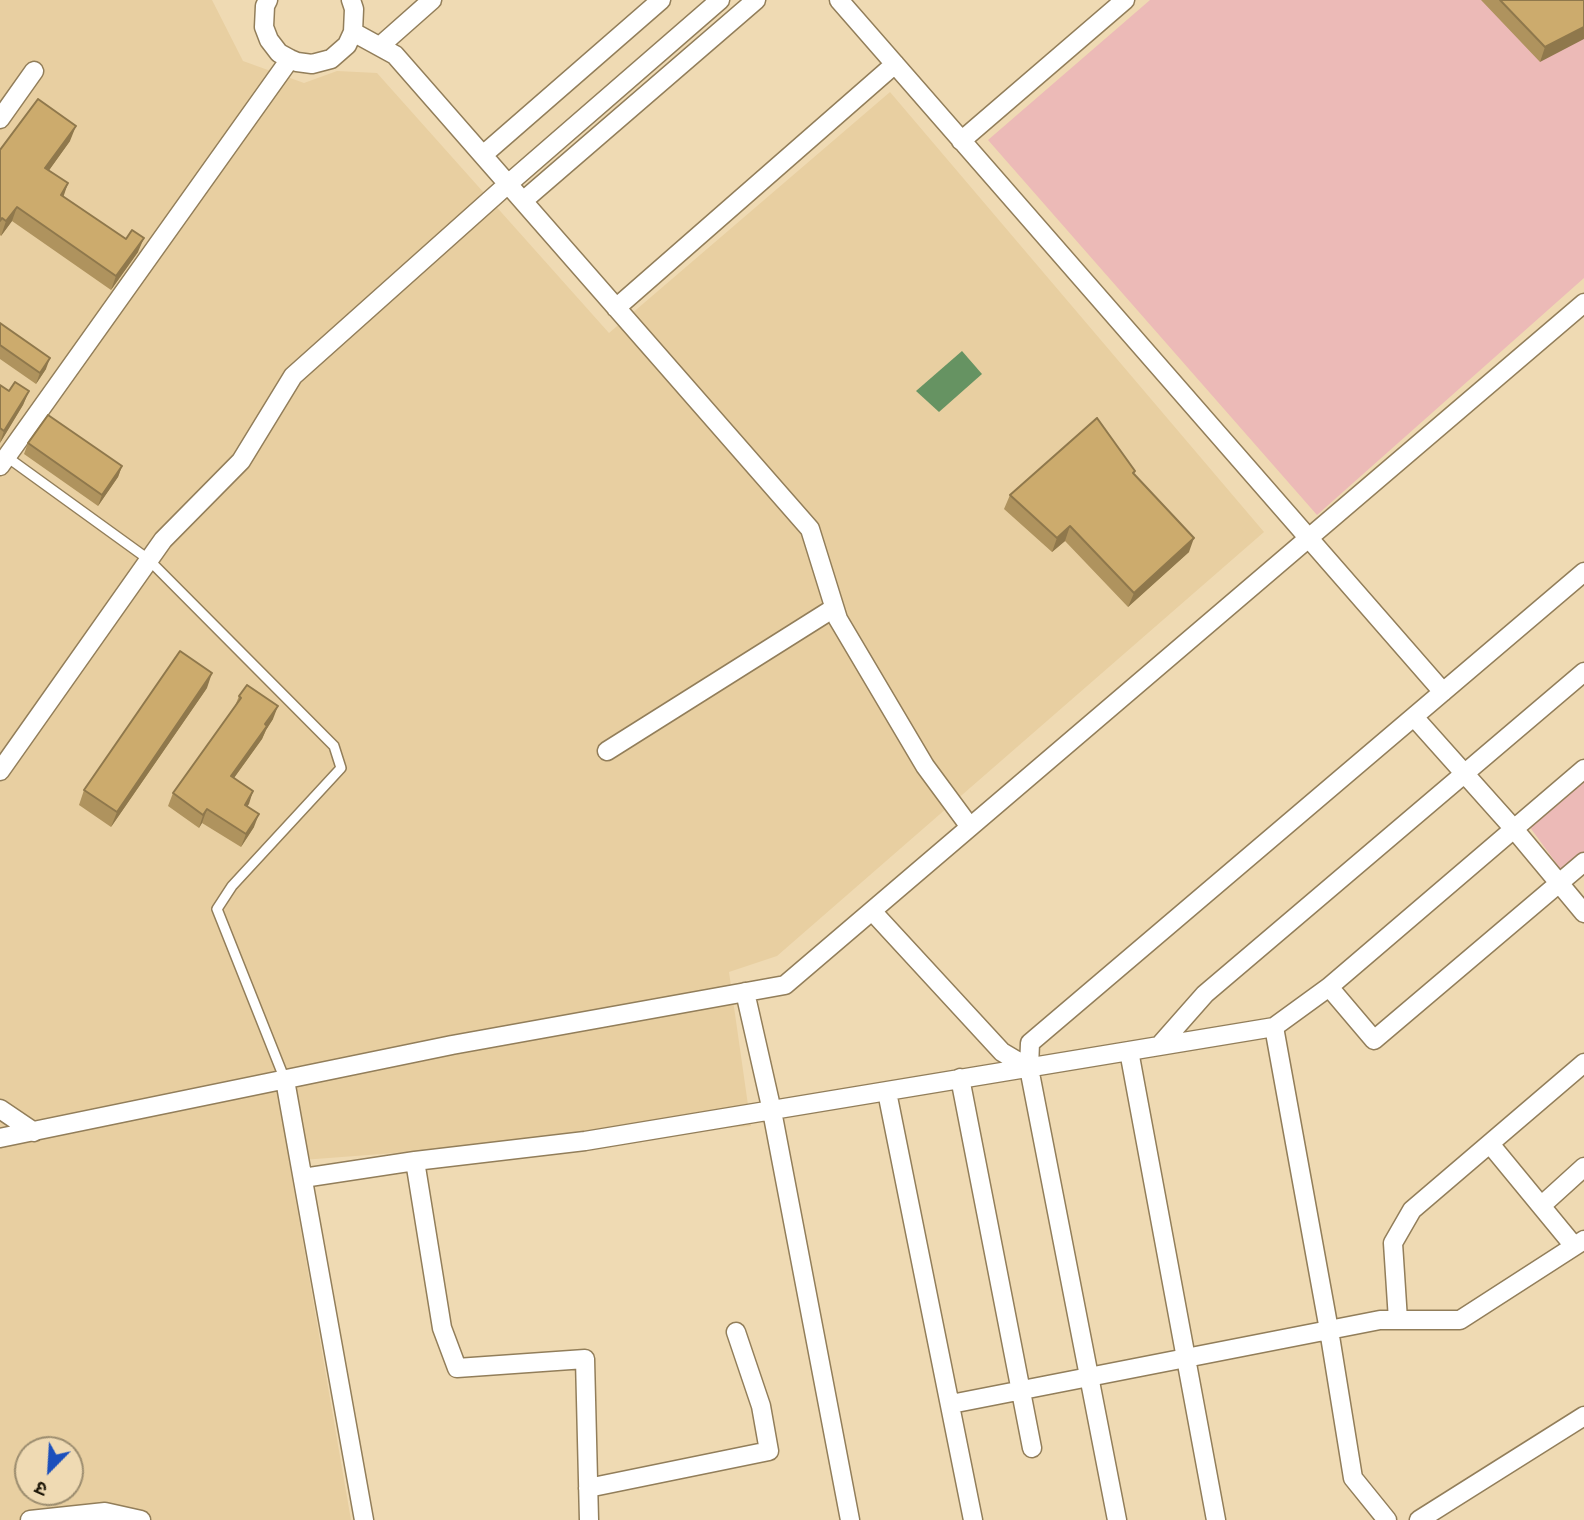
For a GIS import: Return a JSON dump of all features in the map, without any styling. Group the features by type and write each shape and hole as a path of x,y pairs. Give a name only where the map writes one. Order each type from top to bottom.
{"street":[{"path":"263,2 264,27 269,40 279,53 297,62 312,64 331,59 347,45 353,32 354,9 351,0"},
{"path":"380,46 432,0"},
{"path":"483,155 661,0"},
{"path":"0,771 148,559 240,461 293,376 720,0"},
{"path":"523,201 755,0"},
{"path":"839,0 1443,692"},
{"path":"961,141 1125,0"},
{"path":"353,32 396,55 810,529 838,619 925,766 970,827"},
{"path":"3,462 290,59"},
{"path":"617,308 895,64"},
{"path":"0,119 34,71"},
{"path":"0,1138 452,1045 785,985 1584,303"},
{"path":"1118,1520 1029,1068 1030,1043 1584,572"},
{"path":"607,751 834,608"},
{"path":"1160,1045 1205,994 1584,672"},
{"path":"1414,717 1514,829 1584,913"},
{"path":"303,1178 415,1161 585,1141 1274,1027 1329,987 1584,769"},
{"path":"1329,987 1374,1040 1584,862"},
{"path":"872,911 1002,1052 1029,1068"},
{"path":"745,992 772,1111 850,1520"},
{"path":"1274,1027 1353,1478 1387,1520"},
{"path":"1129,1051 1216,1520"},
{"path":"1398,1320 1394,1243 1412,1210 1584,1063"},
{"path":"960,1078 1032,1448"},
{"path":"285,1080 365,1520"},
{"path":"887,1092 973,1520"},
{"path":"0,1109 34,1132"},
{"path":"951,1404 1380,1320 1460,1320 1579,1243 1541,1206 1490,1144"},
{"path":"415,1161 442,1328 457,1368 585,1359 589,1520"},
{"path":"1541,1206 1584,1167"},
{"path":"588,1488 769,1451 761,1406 736,1332"},
{"path":"1419,1520 1584,1416"},
{"path":"30,1520 105,1512 141,1520"}],"lane":[{"path":"3,462 148,559 334,746 341,768 232,886 217,909 285,1080"}],"shaded area":[{"path":"0,0 212,0 243,61 304,83 337,71 377,73 609,333 890,92 1264,532 777,956 729,972 751,1126 289,1161 351,1520 0,1520"},
{"path":"1150,0 1584,0 1584,278 1317,515 988,140"},
{"path":"962,351 982,374 939,412 916,391"},
{"path":"1584,780 1584,852 1562,871 1529,826"}],"building":[{"path":"1500,0 1584,0 1584,27 1545,47"},
{"path":"38,99 76,126 45,168 68,183 61,195 126,239 132,230 144,238 116,276 17,207 6,221 2,218 0,221 0,150"},
{"path":"0,323 50,358 40,373 0,345"},
{"path":"15,382 29,391 4,431 0,428 0,385 9,391"},
{"path":"48,415 122,466 102,495 28,443"},
{"path":"1097,418 1135,471 1133,473 1194,538 1134,593 1070,526 1057,538 1010,495"},
{"path":"180,651 212,673 117,812 84,790"},
{"path":"247,685 278,706 231,776 253,791 245,805 259,814 246,834 207,809 203,815 173,793 241,698 239,696"}]}
